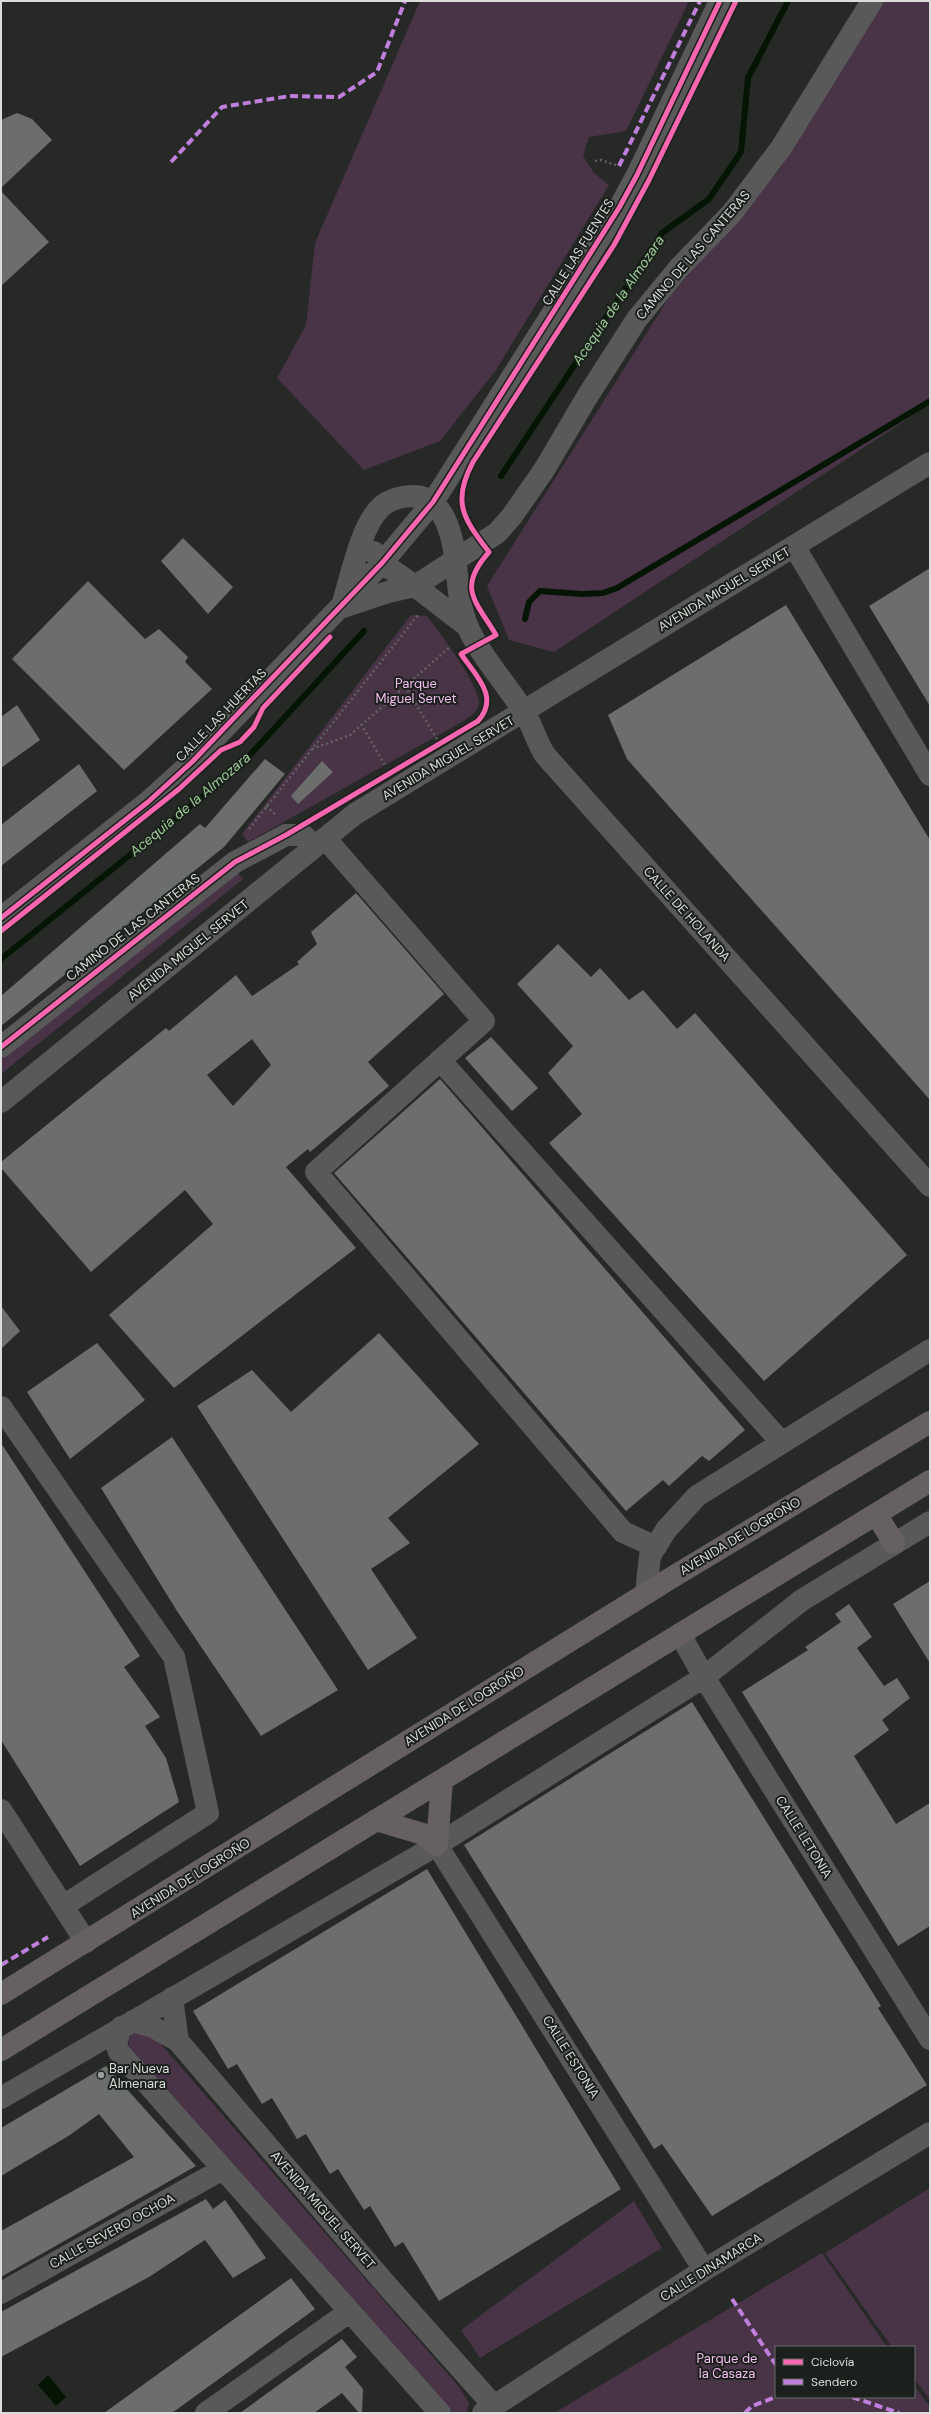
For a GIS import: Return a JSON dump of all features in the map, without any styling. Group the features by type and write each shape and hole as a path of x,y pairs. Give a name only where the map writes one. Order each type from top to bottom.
{"highway":[{"name":"AVENIDA DE LOGROÑO","path":"1,1994 646,1593 930,1422"},
{"path":"1,2050 930,1481"},
{"path":"876,1514 894,1544"},
{"path":"437,1844 442,1780"},
{"path":"376,1820 423,1834 437,1844"}],"street":[{"name":"CALLE LAS FUENTES","path":"432,502 450,476 619,208 720,1"},
{"name":"CAMINO DE LAS CANTERAS","path":"342,607 388,592 415,586 497,533 512,516 532,488 637,319 679,268 732,213 781,148 872,1"},
{"name":"AVENIDA MIGUEL SERVET","path":"1,1102 355,814 930,464"},
{"path":"342,607 367,528 381,507 391,500 405,496 429,482 450,476 449,532"},
{"path":"405,496 419,496 432,502 440,509 449,532"},
{"name":"CALLE LAS HUERTAS","path":"1,918 148,802 192,762 342,607 382,563 432,502"},
{"path":"367,528 372,550 382,563"},
{"path":"449,532 482,543"},
{"name":"CALLE DE HOLANDA","path":"449,532 456,581 467,626"},
{"path":"794,546 930,775"},
{"name":"CALLE DE HOLANDA","path":"382,563 467,626 524,711 536,741 545,755 930,1186"},
{"name":"CAMINO DE LAS CANTERAS","path":"1,1047 235,862 286,835 303,835 320,842 484,1021 440,1060"},
{"path":"656,1547 623,1532 316,1172 440,1060 782,1443"},
{"path":"646,1593 650,1556 666,1530 696,1496 930,1350"},
{"path":"1,1407 174,1656 208,1814 63,1906"},
{"path":"1,2098 437,1844 704,1677 802,1600 930,1522"},
{"name":"CALLE LETONIA","path":"680,1634 704,1677 930,2039"},
{"path":"1,1810 86,1942"},
{"name":"CALLE ESTONIA","path":"437,1844 704,2270"},
{"path":"172,1998 178,2041"},
{"name":"AVENIDA MIGUEL SERVET","path":"119,2029 153,2027 178,2041 383,2281 488,2410"},
{"path":"119,2029 116,2035 116,2043 119,2052 440,2413"},
{"name":"CALLE DINAMARCA","path":"488,2410 704,2270 930,2133"},
{"name":"CALLE SEVERO OCHOA","path":"1,2293 223,2169"},
{"path":"206,2413 349,2312"}],"path":[{"path":"247,832 422,610"},
{"path":"311,749 350,735 451,646"},
{"path":"405,686 437,739"},
{"path":"361,724 386,767"},
{"path":"437,745 444,741"}],"green space":[{"path":"420,1 689,1 626,131 589,137 583,156 594,173 609,185 496,370 440,441 364,470 277,378 306,325 315,243"},
{"path":"881,1 930,1 930,404 554,652 509,640 487,586 670,296 779,170"},
{"name":"Parque Miguel Servet","path":"411,615 427,616 467,673 478,696 479,704 474,713 469,718 248,842 242,834"},
{"path":"233,867 243,879 1,1074 1,1053"},
{"path":"133,2032 155,2037 460,2388 469,2403 467,2412 454,2413 449,2410 130,2049 128,2041"},
{"path":"930,2188 930,2400 915,2379 915,2346 891,2346 825,2253"},
{"path":"634,2201 662,2248 480,2358 461,2330"},
{"name":"Parque de la Casaza","path":"822,2253 886,2346 775,2346 775,2398 915,2398 915,2386 930,2407 930,2413 554,2413"}],"shaded area":[{"path":"48,2375 66,2397 56,2406 38,2385"}],"building":[{"path":"17,113 32,119 52,140 1,188 1,120"},
{"path":"1,191 49,242 1,286"},
{"path":"183,538 233,587 208,614 161,561"},
{"path":"930,568 930,706 869,606"},
{"path":"88,581 145,639 159,629 188,657 185,662 212,689 124,770 12,659"},
{"path":"786,605 930,840 930,1100 627,759 608,715"},
{"path":"17,705 40,740 1,768 1,717"},
{"path":"265,759 285,774 224,847 1,1026 1,996 200,824 205,828"},
{"path":"322,761 333,772 298,804 291,796"},
{"path":"79,764 97,791 1,866 1,825"},
{"path":"356,893 444,994 368,1062 389,1086 310,1152 308,1149 286,1167 356,1248 174,1388 109,1315 213,1224 185,1190 91,1272 1,1168 1,1162 166,1028 169,1031 236,975 252,996 299,964 297,962 317,944 311,932","holes":["252,1039 271,1065 233,1106 207,1075"]},
{"path":"558,944 591,977 600,968 629,1000 643,990 677,1029 695,1013 907,1255 764,1381 549,1143 582,1114 548,1073 573,1046 517,984"},
{"path":"491,1037 538,1088 512,1111 465,1058"},
{"path":"440,1079 745,1430 709,1461 702,1456 669,1486 663,1480 626,1511 334,1173"},
{"path":"1,1306 20,1331 1,1349"},
{"path":"379,1333 479,1444 388,1518 410,1543 371,1569 417,1638 368,1670 197,1406 252,1370 291,1412"},
{"path":"97,1343 145,1400 70,1459 27,1392"},
{"path":"172,1437 338,1690 261,1736 177,1611 101,1488"},
{"path":"1,1443 140,1656 124,1667 160,1717 145,1726 166,1758 179,1802 80,1866 1,1740"},
{"path":"930,1581 930,1663 893,1604"},
{"path":"849,1604 872,1637 857,1648 884,1686 897,1678 910,1698 882,1720 889,1730 854,1756 896,1824 930,1803 930,1926 898,1946 742,1692 808,1650 805,1647 841,1622 835,1614"},
{"path":"692,1702 881,2006 878,2008 927,2085 712,2216 662,2144 654,2149 464,1845"},
{"path":"427,1869 621,2189 439,2301 403,2242 395,2247 370,2206 364,2210 338,2169 330,2174 306,2134 297,2139 272,2098 262,2104 237,2064 228,2069 193,2011"},
{"path":"106,2066 196,2166 1,2277 1,2231 134,2157 99,2114 70,2135 1,2176 1,2128"},
{"path":"206,2199 213,2209 225,2200 266,2258 233,2278 205,2240 149,2277 1,2357 1,2312"},
{"path":"291,2278 315,2309 172,2413 104,2413"},
{"path":"342,2339 357,2357 345,2367 363,2389 362,2413 359,2413 342,2393 314,2413 240,2413"}],"waterway":[{"name":"Acequia de la Almozara","path":"501,476 662,233 709,199 741,152 748,78 788,1"},
{"path":"525,619 529,602 540,591 582,594 603,593 617,588 930,401"},
{"name":"Acequia de la Almozara","path":"1,959 239,767 364,631"}],"marked path":[{"path":"171,162 222,107 290,96 339,97 377,72 405,1"},
{"path":"619,166 700,1"},
{"path":"1,1965 48,1937"},
{"path":"732,2299 775,2364"},
{"path":"745,2413 752,2406 775,2397"},
{"path":"855,2398 899,2413"}],"cycle path":[{"path":"1,918 148,802 192,762 382,563 433,502 619,208 637,175 720,1"},
{"path":"1,1047 235,862 286,835 478,721 487,704 486,695 479,679 461,654 496,635 476,603 473,594 472,585 474,575 479,564 489,552 473,530 463,510 462,500 466,476 473,462 614,245 649,180 736,1"},
{"path":"1,931 179,789 221,750 240,742 254,727 263,708 330,637"}],"place":[{"name":"Bar Nueva Almenara","path":"101,2075"}]}
